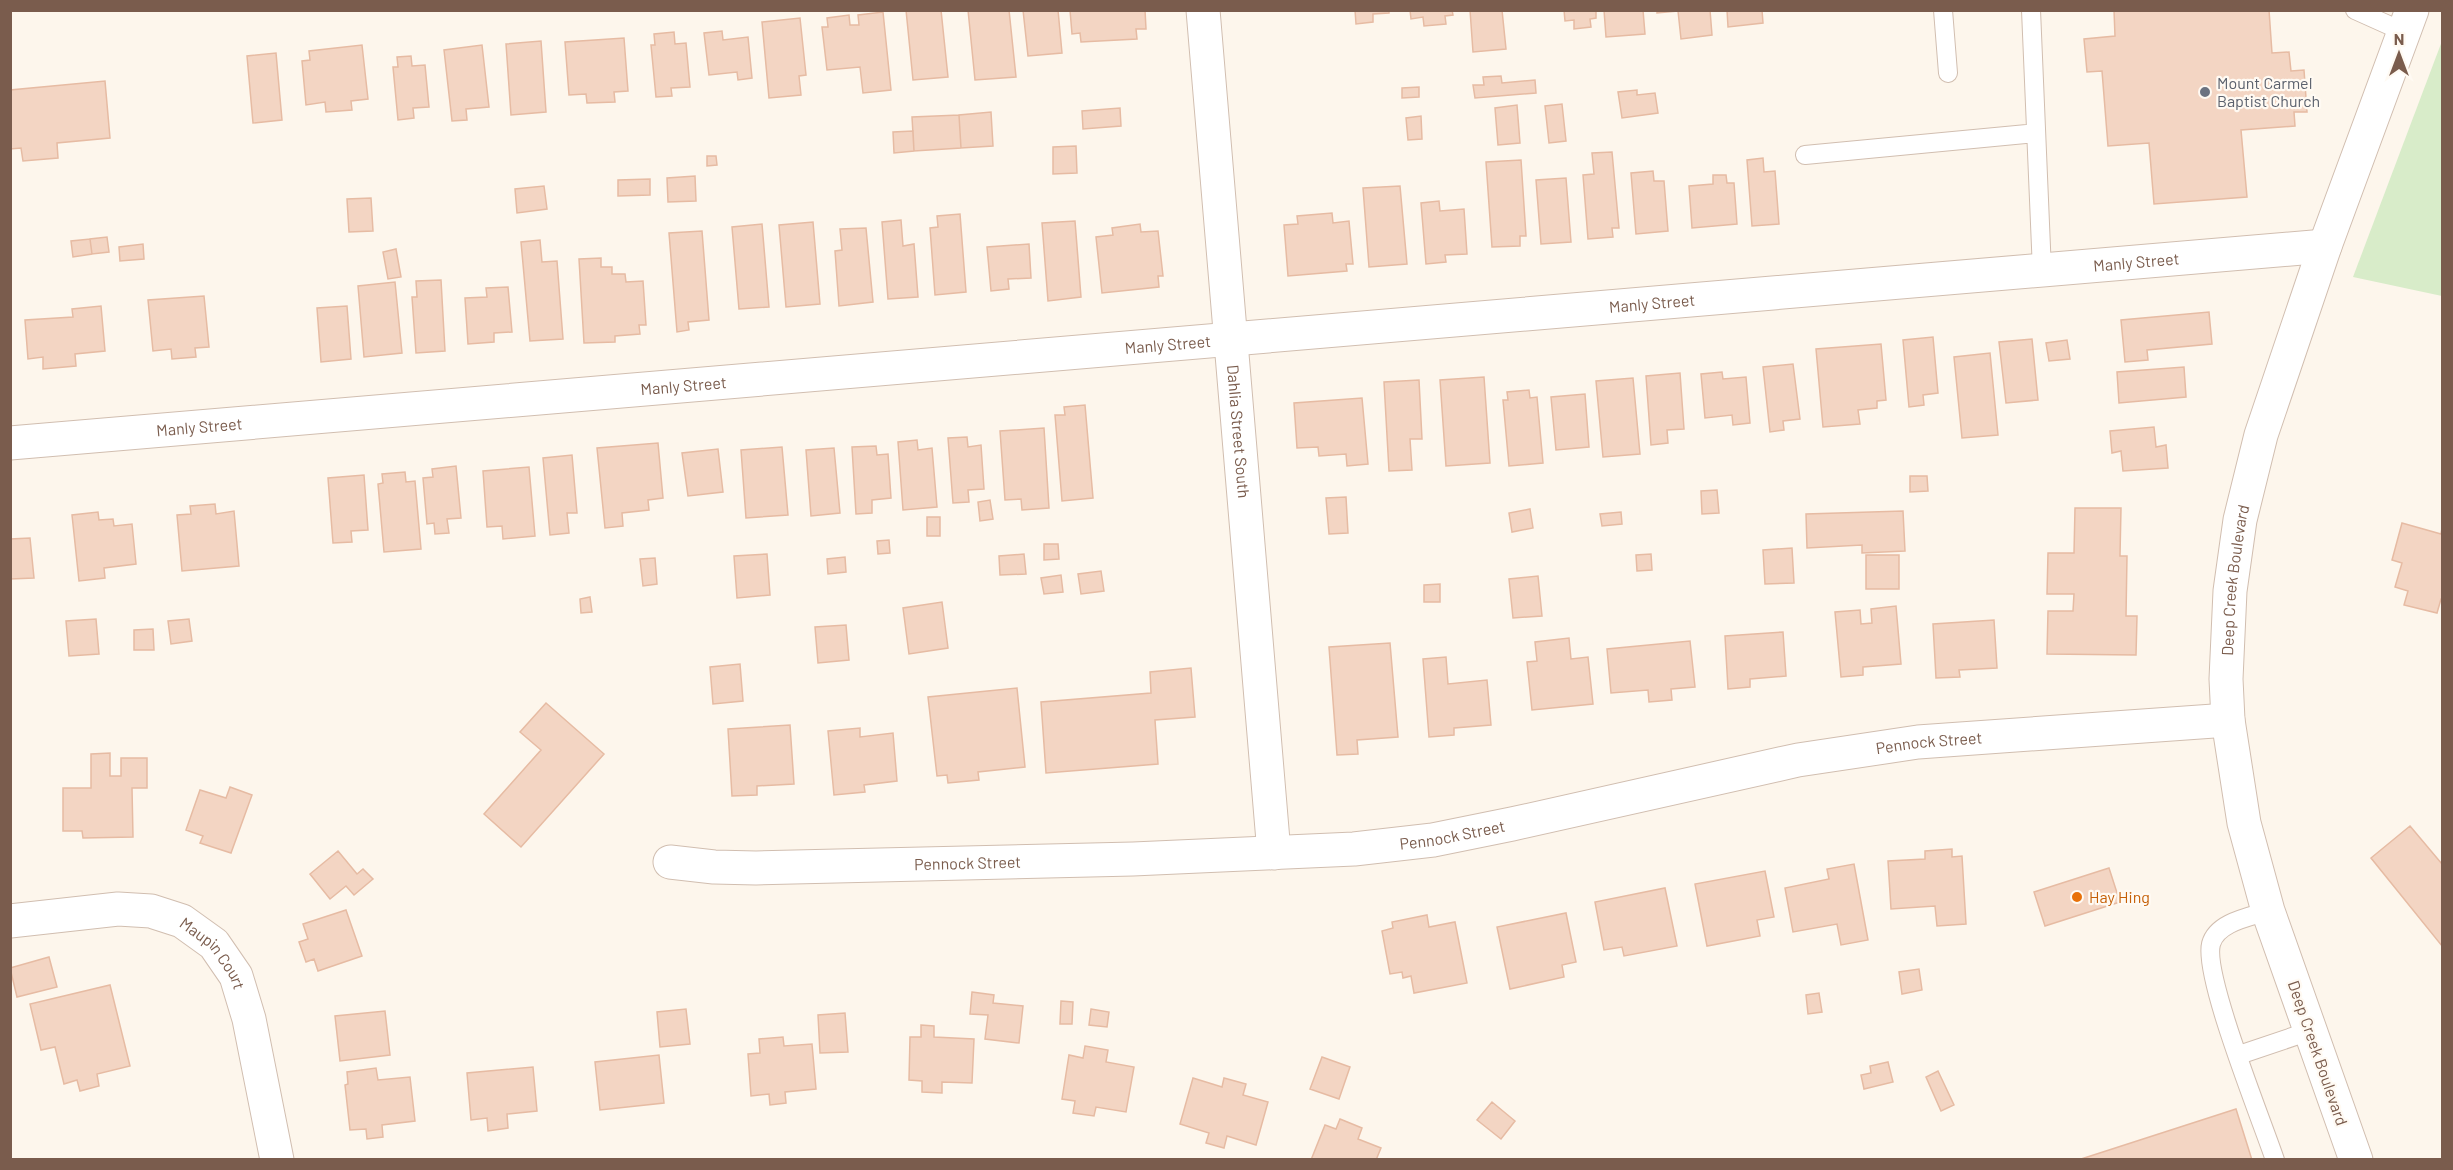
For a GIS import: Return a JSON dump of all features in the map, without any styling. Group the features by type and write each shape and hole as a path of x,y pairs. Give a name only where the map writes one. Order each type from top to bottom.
{"street":[{"name":"Dahlia Street South","path":"1203,10 1274,853"},
{"name":"Deep Creek Boulevard","path":"2356,1160 2268,911 2244,823 2228,720 2226,679 2230,591 2240,520 2261,435 2325,246 2408,21"},
{"name":"Manly Street","path":"10,443 2325,246"},
{"name":"Pennock Street","path":"670,862 714,867 756,868 1133,859 1354,849 1433,840 1798,760 1918,742 2228,720"},
{"name":"Maupin Court","path":"10,921 118,909 151,911 182,921 213,944 236,976 249,1018 277,1160"}],"lane":[{"path":"1943,10 1948,73"},
{"path":"2031,10 2042,271"},
{"path":"2355,10 2408,21"},
{"path":"1804,155 2036,133"},
{"path":"2268,911 2221,928 2211,944 2213,977 2275,1160"},
{"path":"2239,1055 2310,1031"}],"green space":[{"path":"2442,41 2442,296 2353,277"}],"building":[{"path":"906,10 941,10 948,77 913,80"},
{"path":"968,10 1009,10 1016,77 975,80"},
{"path":"1023,10 1058,10 1062,53 1028,56"},
{"path":"1070,10 1145,10 1146,29 1136,29 1137,39 1081,42 1080,33 1072,34"},
{"path":"1355,10 1389,10 1389,13 1373,14 1373,22 1356,24"},
{"path":"1410,10 1452,10 1453,15 1445,16 1446,24 1424,26 1423,17 1411,19"},
{"path":"1470,10 1502,10 1506,49 1473,52"},
{"path":"1564,10 1596,10 1596,18 1590,19 1591,27 1574,29 1574,20 1565,21"},
{"path":"1604,10 1643,10 1645,34 1606,37"},
{"path":"1657,10 1710,10 1712,35 1681,39 1678,11 1657,13"},
{"path":"1727,10 1762,10 1763,23 1728,27"},
{"name":"Mount Carmel Baptist Church","path":"2114,10 2269,10 2272,53 2289,52 2291,71 2304,70 2307,112 2294,112 2295,126 2241,130 2247,197 2154,204 2149,143 2108,146 2102,71 2087,72 2084,39 2115,36"},
{"path":"883,12 891,90 863,93 860,67 827,70 822,27 828,27 827,18 849,15 850,25 859,25 858,15"},
{"path":"800,18 806,75 799,76 801,95 769,98 762,22"},
{"path":"722,31 723,40 748,37 752,78 738,80 737,72 709,75 704,33"},
{"path":"674,32 675,44 686,43 690,87 671,88 672,96 656,97 651,45 655,45 654,34"},
{"path":"624,38 628,91 614,92 615,102 587,103 586,94 569,95 565,42"},
{"path":"541,41 546,112 511,115 506,44"},
{"path":"362,45 368,99 351,101 352,110 326,112 325,102 306,105 302,61 310,60 309,51"},
{"path":"482,45 489,107 466,109 467,120 452,121 444,50"},
{"path":"276,53 282,120 253,123 247,56"},
{"path":"411,56 412,66 425,65 429,107 413,108 414,118 398,120 393,67 398,67 397,57"},
{"path":"1501,76 1502,83 1535,80 1536,93 1475,98 1473,85 1484,85 1483,77"},
{"path":"105,81 110,138 57,143 58,158 23,161 21,148 10,149 10,90"},
{"path":"1419,87 1419,97 1402,98 1402,88"},
{"path":"1637,90 1637,95 1655,93 1658,113 1622,118 1618,92"},
{"path":"1562,104 1566,141 1549,143 1545,106"},
{"path":"1517,105 1520,143 1498,145 1495,108"},
{"path":"1120,108 1121,126 1083,129 1082,111"},
{"path":"991,112 993,146 961,148 959,115"},
{"path":"959,115 961,148 914,151 912,117"},
{"path":"1421,116 1422,139 1408,140 1406,118"},
{"path":"913,131 914,151 894,153 893,132"},
{"path":"1076,146 1077,173 1053,174 1053,147"},
{"path":"1612,152 1619,228 1612,228 1613,237 1588,239 1583,175 1594,174 1592,153"},
{"path":"707,156 716,156 717,165 707,166"},
{"path":"1763,158 1764,172 1775,171 1779,224 1752,226 1747,160"},
{"path":"1521,160 1526,236 1520,236 1520,246 1492,247 1486,162"},
{"path":"1653,171 1654,181 1664,181 1668,231 1636,234 1631,173"},
{"path":"1713,175 1726,175 1727,183 1734,183 1737,224 1692,228 1689,186 1713,184"},
{"path":"695,176 696,201 668,202 667,178"},
{"path":"1566,178 1571,242 1541,244 1536,180"},
{"path":"650,179 650,195 618,196 618,180"},
{"path":"544,186 547,209 517,213 515,189"},
{"path":"1400,186 1407,264 1369,267 1363,188"},
{"path":"371,198 373,231 349,232 347,199"},
{"path":"1439,201 1440,211 1464,209 1467,254 1445,255 1446,262 1426,264 1421,203"},
{"path":"1332,213 1333,223 1349,221 1353,264 1346,264 1347,271 1288,276 1284,225 1298,224 1297,216"},
{"path":"960,214 966,292 935,295 930,228 938,227 937,216"},
{"path":"901,220 903,246 914,244 918,297 888,299 882,222"},
{"path":"1075,221 1081,297 1048,301 1042,223"},
{"path":"813,222 820,304 786,307 779,225"},
{"path":"762,224 769,307 739,309 732,227"},
{"path":"1140,224 1141,232 1158,231 1163,276 1158,276 1159,287 1102,293 1096,237 1113,235 1112,228"},
{"path":"866,228 873,302 839,306 835,251 842,250 840,229"},
{"path":"702,231 709,320 688,322 689,330 677,332 669,233"},
{"path":"107,237 109,252 92,254 90,239"},
{"path":"90,239 92,254 73,257 71,241"},
{"path":"540,240 542,262 557,261 563,339 530,341 521,242"},
{"path":"143,244 144,259 120,261 119,247"},
{"path":"1029,244 1031,278 1008,279 1009,289 991,291 987,247"},
{"path":"396,249 401,277 388,279 383,252"},
{"path":"601,258 601,267 612,267 612,274 625,274 626,282 643,281 646,325 639,325 640,334 615,336 615,342 584,343 579,259"},
{"path":"441,280 445,351 416,353 412,297 417,297 416,281"},
{"path":"395,282 402,353 364,357 358,286"},
{"path":"508,287 512,332 494,333 494,342 468,344 465,298 487,297 486,288"},
{"path":"204,296 209,347 195,348 196,357 172,359 171,349 153,351 148,300"},
{"path":"101,306 105,351 75,354 76,366 43,369 43,357 28,359 25,320 73,317 72,309"},
{"path":"347,306 351,359 321,362 317,308"},
{"path":"2209,312 2212,344 2147,350 2148,360 2125,362 2121,320"},
{"path":"1933,337 1938,393 1923,395 1924,405 1909,407 1903,340"},
{"path":"2032,339 2038,400 2006,403 1999,342"},
{"path":"2067,340 2070,359 2049,361 2046,343"},
{"path":"1881,344 1886,400 1877,401 1877,408 1858,410 1860,424 1823,427 1816,349"},
{"path":"1990,353 1998,435 1962,438 1954,357"},
{"path":"1793,364 1800,419 1783,421 1784,430 1770,432 1763,367"},
{"path":"2184,367 2186,397 2119,403 2117,372"},
{"path":"1722,372 1723,379 1746,377 1750,423 1733,425 1732,415 1705,418 1701,374"},
{"path":"1680,373 1684,429 1667,430 1668,443 1651,445 1646,376"},
{"path":"1484,377 1490,463 1446,466 1440,380"},
{"path":"1633,378 1640,454 1603,457 1596,381"},
{"path":"1419,380 1422,439 1410,439 1412,470 1389,471 1384,382"},
{"path":"1529,390 1530,398 1537,397 1543,463 1509,466 1503,400 1508,400 1507,392"},
{"path":"1585,394 1589,447 1556,450 1551,397"},
{"path":"1362,398 1368,464 1347,466 1346,454 1319,456 1318,447 1297,448 1294,403"},
{"path":"1085,405 1093,498 1062,501 1055,415 1065,415 1064,407"},
{"path":"2154,427 2156,447 2166,445 2168,468 2123,471 2121,451 2112,453 2110,431"},
{"path":"1044,428 1049,508 1022,510 1021,499 1005,500 1000,431"},
{"path":"967,437 968,447 981,445 984,489 968,490 969,502 953,503 948,438"},
{"path":"917,440 918,450 932,448 937,507 903,510 898,442"},
{"path":"658,443 663,498 648,500 649,510 622,513 623,526 605,528 597,448"},
{"path":"876,446 877,455 888,454 891,498 872,500 872,513 856,514 852,447"},
{"path":"782,447 788,515 746,518 741,450"},
{"path":"834,448 840,513 811,516 806,450"},
{"path":"718,449 723,492 688,496 682,453"},
{"path":"572,455 577,513 567,513 569,533 550,535 543,458"},
{"path":"456,466 461,518 447,519 449,533 435,534 434,523 427,524 423,478 433,477 432,469"},
{"path":"529,467 535,536 503,539 502,526 487,527 483,471"},
{"path":"405,472 406,482 415,481 421,549 384,552 378,484 383,483 382,474"},
{"path":"364,475 368,530 351,531 352,542 333,543 328,478"},
{"path":"1910,476 1927,476 1928,491 1910,492"},
{"path":"1717,490 1719,513 1702,514 1701,491"},
{"path":"1346,497 1348,533 1329,534 1326,498"},
{"path":"990,500 993,519 980,521 978,502"},
{"path":"215,504 216,514 234,511 239,566 182,571 177,515 191,514 190,506"},
{"path":"2075,508 2121,508 2120,556 2127,556 2126,616 2137,616 2136,655 2047,654 2048,611 2073,611 2074,594 2047,594 2048,553 2074,553"},
{"path":"1530,509 1533,528 1512,532 1509,513"},
{"path":"1903,511 1905,551 1862,553 1862,545 1807,548 1806,514"},
{"path":"98,512 99,520 113,519 114,526 132,524 136,564 104,568 105,578 79,581 72,515"},
{"path":"1621,512 1622,524 1602,526 1600,514"},
{"path":"927,517 940,517 940,536 927,536"},
{"path":"2402,523 2441,534 2442,528 2442,599 2437,613 2404,605 2408,591 2395,587 2402,563 2392,560"},
{"path":"30,538 34,578 10,579 10,539"},
{"path":"889,540 890,553 878,554 877,541"},
{"path":"1044,544 1058,544 1059,559 1044,560"},
{"path":"1792,548 1794,583 1765,584 1763,550"},
{"path":"767,554 770,595 737,598 734,556"},
{"path":"1024,554 1026,574 1000,575 999,556"},
{"path":"1651,554 1652,570 1637,571 1636,555"},
{"path":"1866,555 1899,555 1899,589 1866,589"},
{"path":"845,557 846,572 828,574 827,559"},
{"path":"655,558 657,584 643,586 640,559"},
{"path":"1101,571 1104,591 1081,594 1078,574"},
{"path":"1061,575 1063,592 1044,594 1041,578"},
{"path":"1538,576 1542,616 1513,618 1509,579"},
{"path":"1440,584 1440,602 1424,602 1424,585"},
{"path":"590,597 592,612 581,613 580,599"},
{"path":"942,602 948,648 909,654 903,608"},
{"path":"1896,606 1901,664 1863,667 1863,675 1841,677 1835,612 1860,610 1861,624 1872,623 1871,609"},
{"path":"96,619 99,654 69,656 66,621"},
{"path":"189,619 192,641 171,644 168,621"},
{"path":"1994,620 1997,668 1959,670 1960,677 1936,678 1933,624"},
{"path":"846,625 849,660 818,663 815,627"},
{"path":"153,629 154,650 134,650 134,630"},
{"path":"1783,632 1786,676 1750,679 1750,687 1728,689 1725,636"},
{"path":"1569,638 1571,659 1588,657 1593,704 1532,710 1527,662 1537,661 1535,642"},
{"path":"1690,641 1695,687 1671,689 1672,700 1649,702 1648,690 1611,693 1607,649"},
{"path":"1390,643 1398,737 1357,740 1358,754 1337,755 1329,647"},
{"path":"1446,657 1448,684 1487,680 1491,725 1454,728 1454,735 1429,737 1423,659"},
{"path":"740,664 743,701 713,704 710,667"},
{"path":"1191,668 1195,717 1155,720 1158,764 1046,773 1041,702 1151,693 1150,672"},
{"path":"1017,688 1025,767 978,772 979,780 948,783 947,775 937,776 928,697"},
{"path":"546,703 604,754 521,847 484,814 541,750 520,732"},
{"path":"790,725 794,784 757,786 757,795 732,796 728,729"},
{"path":"860,728 860,737 893,733 897,781 864,785 865,792 834,795 828,731"},
{"path":"110,753 110,776 121,776 121,758 147,758 147,788 132,788 133,837 83,838 82,831 63,831 63,788 91,788 91,754"},
{"path":"230,787 252,795 231,853 200,843 203,836 186,830 200,790 226,798"},
{"path":"2410,826 2442,864 2442,946 2371,858"},
{"path":"1952,849 1952,857 1962,856 1966,924 1937,926 1935,906 1891,909 1888,861 1925,859 1925,851"},
{"path":"338,851 357,874 363,869 373,879 354,895 346,886 330,899 310,874"},
{"path":"1854,864 1868,940 1841,945 1837,924 1793,932 1785,888 1829,879 1827,869"},
{"name":"Hay Hing","path":"2109,868 2120,902 2045,926 2034,892"},
{"path":"1765,871 1774,917 1757,920 1760,936 1707,946 1695,884"},
{"path":"1665,888 1677,946 1624,956 1622,947 1604,950 1595,902"},
{"path":"346,910 362,956 318,971 314,959 306,962 299,942 308,939 303,924"},
{"path":"1566,913 1576,962 1562,965 1564,977 1510,989 1497,927"},
{"path":"1427,915 1429,927 1455,922 1467,983 1414,993 1411,976 1403,978 1402,972 1390,974 1382,931 1393,928 1392,922"},
{"path":"49,957 57,987 17,997 10,968"},
{"path":"1919,969 1922,990 1902,994 1899,972"},
{"path":"110,985 130,1066 97,1074 99,1086 80,1091 77,1080 64,1084 55,1047 41,1050 30,1004"},
{"path":"972,992 994,995 993,1003 1023,1006 1019,1043 985,1039 988,1015 970,1014"},
{"path":"1819,993 1822,1012 1808,1014 1806,995"},
{"path":"1061,1001 1073,1002 1072,1024 1060,1024"},
{"path":"686,1009 690,1044 660,1047 657,1012"},
{"path":"1091,1009 1109,1012 1107,1027 1089,1025"},
{"path":"385,1011 390,1055 340,1061 335,1016"},
{"path":"845,1013 848,1052 820,1053 818,1015"},
{"path":"921,1025 934,1026 934,1037 974,1039 972,1083 942,1082 942,1093 922,1092 922,1081 909,1080 910,1037 921,1037"},
{"path":"783,1037 784,1046 812,1044 816,1089 785,1092 786,1103 770,1105 769,1094 751,1096 748,1054 760,1053 759,1039"},
{"path":"1085,1046 1108,1050 1106,1062 1134,1067 1126,1112 1096,1107 1094,1116 1073,1113 1075,1101 1062,1099 1069,1055 1083,1058"},
{"path":"659,1055 664,1103 600,1110 595,1062"},
{"path":"1322,1057 1350,1067 1339,1099 1310,1089"},
{"path":"1888,1062 1893,1082 1864,1089 1861,1075 1871,1073 1870,1066"},
{"path":"533,1067 537,1111 507,1114 508,1128 488,1131 487,1118 471,1120 467,1073"},
{"path":"376,1068 378,1080 410,1077 415,1121 382,1125 383,1137 367,1139 366,1129 350,1130 345,1085 348,1084 347,1072"},
{"path":"1938,1071 1954,1105 1941,1111 1926,1077"},
{"path":"1193,1078 1222,1087 1224,1078 1246,1084 1243,1095 1268,1102 1256,1145 1227,1136 1224,1148 1206,1143 1209,1133 1180,1124"},
{"path":"1492,1102 1515,1121 1501,1139 1477,1120"},
{"path":"2236,1109 2252,1160 2078,1160"},
{"path":"1340,1119 1362,1128 1358,1139 1381,1148 1376,1160 1311,1160 1325,1125 1336,1129"}],"place":[{"name":"Mount Carmel Baptist Church","path":"2205,92"},
{"name":"Hay Hing","path":"2077,897"}]}
